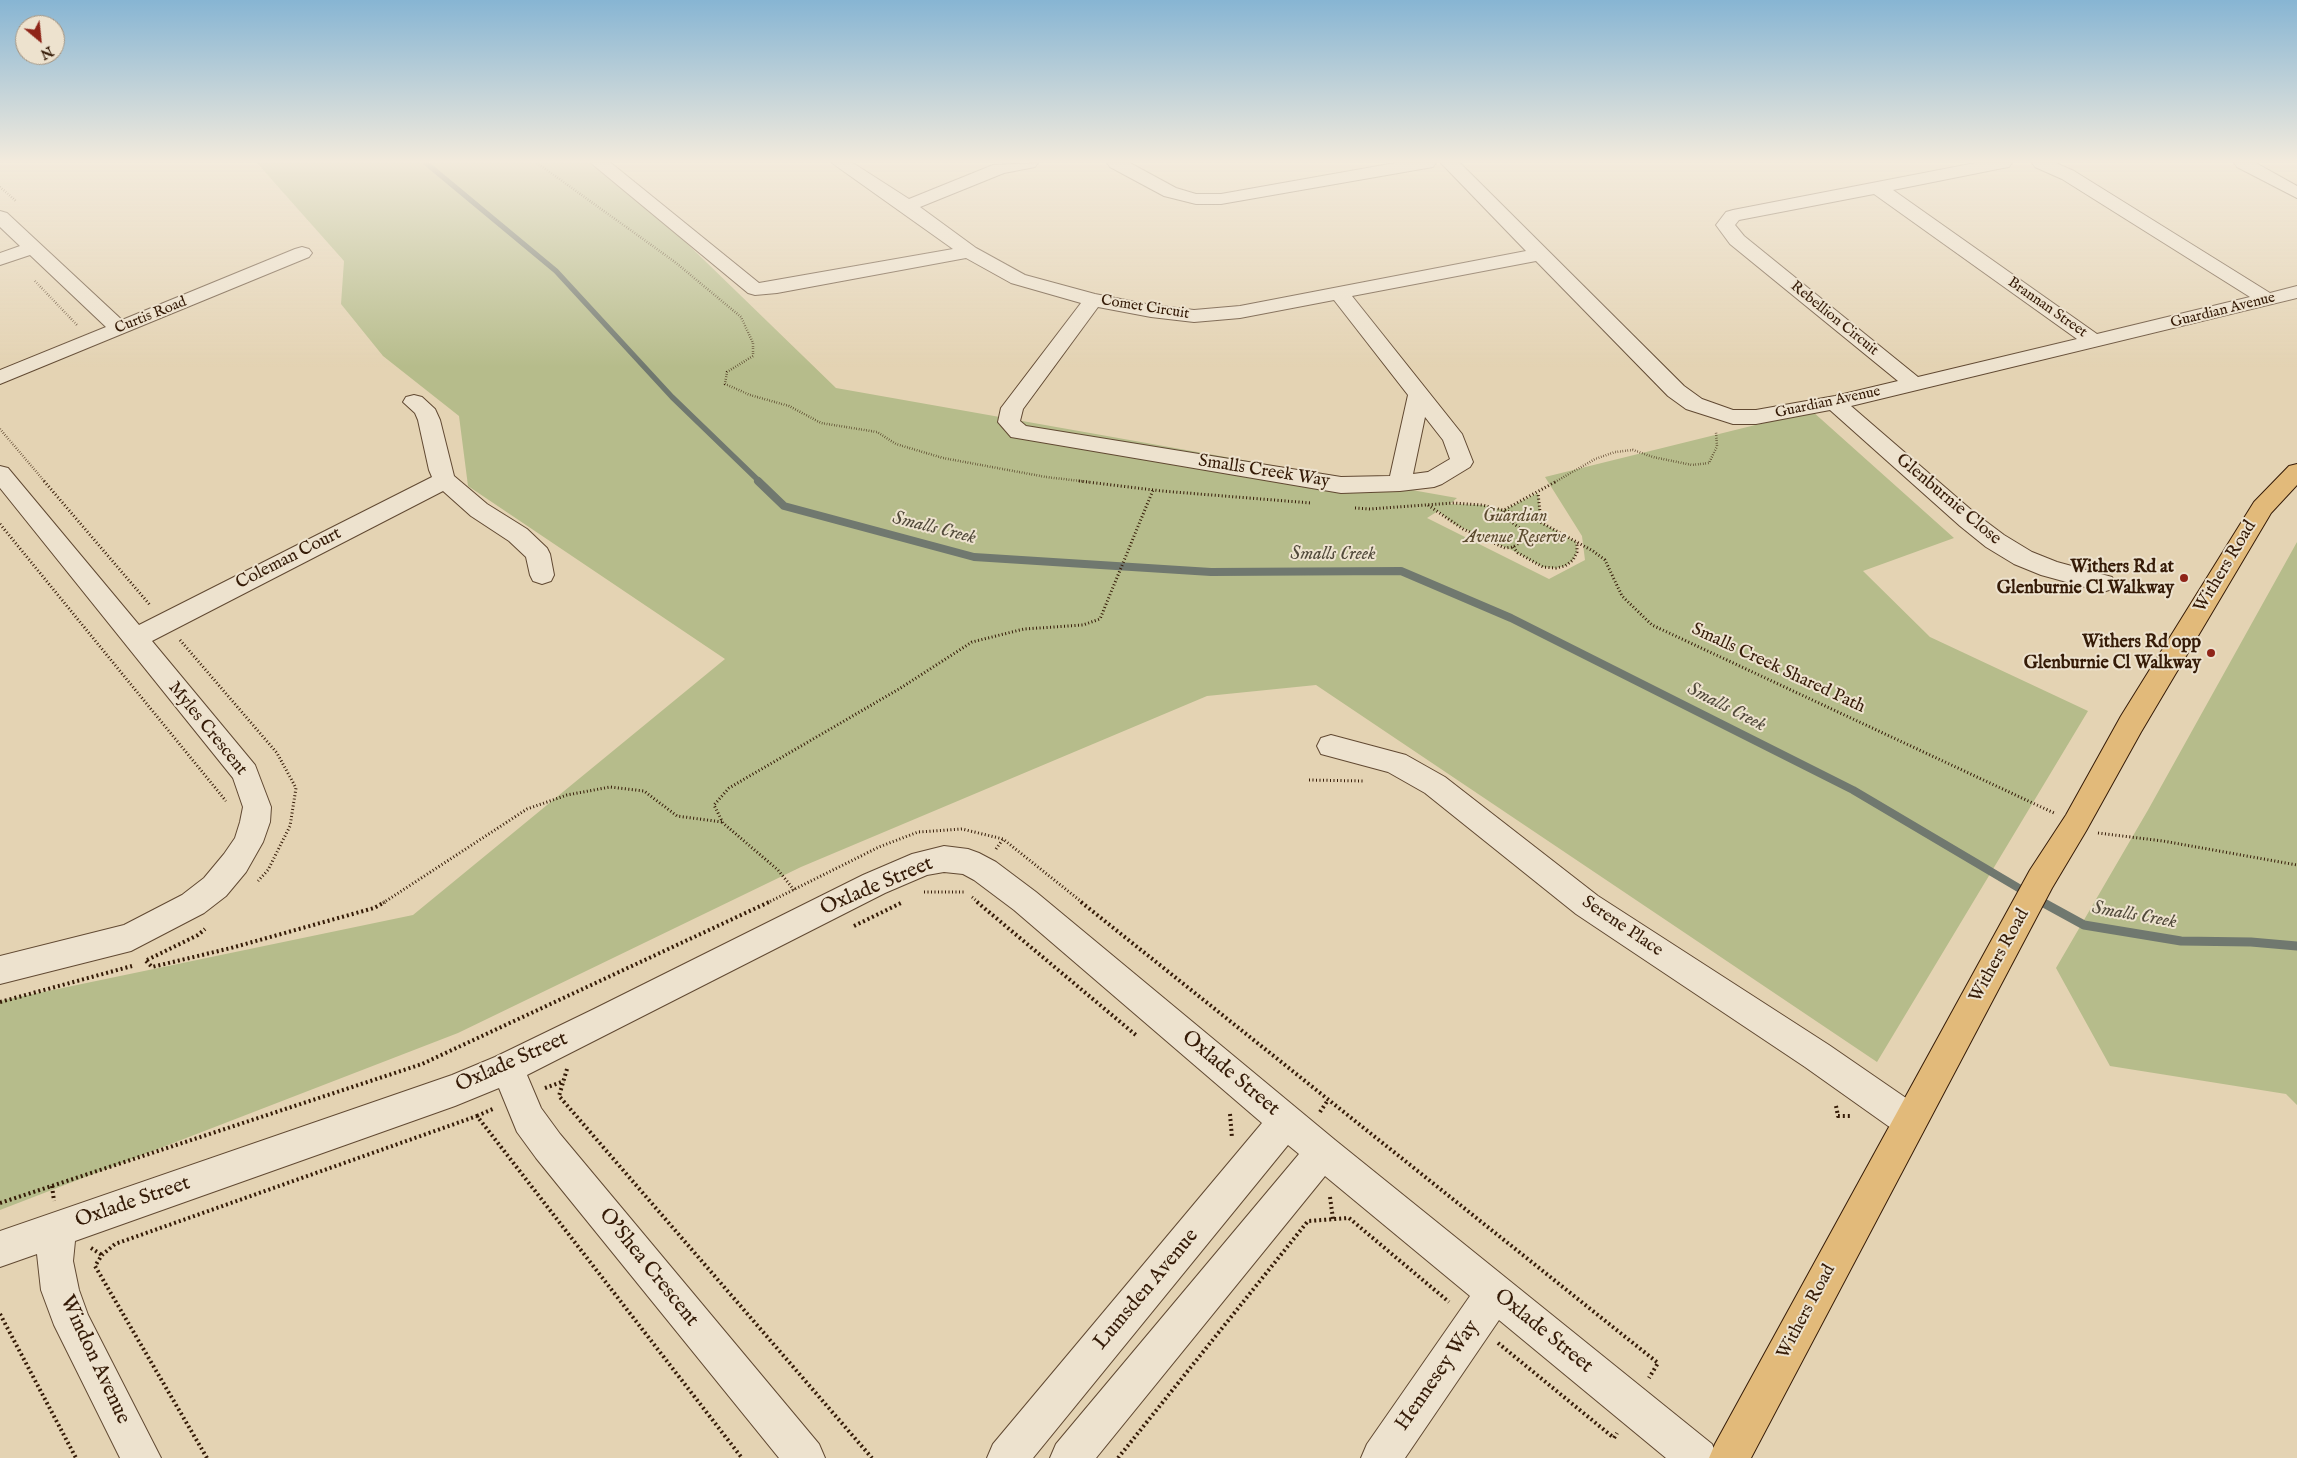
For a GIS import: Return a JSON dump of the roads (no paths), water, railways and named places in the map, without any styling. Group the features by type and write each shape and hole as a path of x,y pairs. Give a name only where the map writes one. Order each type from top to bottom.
{"main road":[{"name":"Withers Road","path":"1729,1458 2041,879 2076,823 2131,724 2262,508 2297,471"}],"street":[{"path":"14,231 120,329"},
{"path":"684,231 755,289 777,287 969,252"},
{"name":"Comet Circuit","path":"941,231 969,252 1018,279 1093,300 1151,311 1194,316 1240,312 1540,254"},
{"name":"Guardian Avenue","path":"1517,231 1669,384 1694,404 1733,417 1756,418 1835,403 2297,292"},
{"name":"Rebellion Circuit","path":"1730,231 1737,240 1914,384"},
{"name":"Brannan Street","path":"1939,231 2095,342"},
{"path":"2158,231 2268,300"},
{"path":"5,257 32,248"},
{"name":"Curtis Road","path":"0,378 302,253"},
{"name":"Smalls Creek Way","path":"1093,300 1012,408 1009,422 1019,432 1341,485 1400,483 1434,479 1462,462 1454,439 1340,294"},
{"path":"1400,483 1419,394"},
{"path":"414,402 424,409 440,470 445,480 479,510 518,535 538,554 542,575"},
{"name":"Glenburnie Close","path":"1835,403 1968,520 1995,541 2022,558 2050,569 2103,583"},
{"name":"Myles Crescent","path":"0,473 245,773 257,807 255,822 248,842 235,863 215,887 170,918 131,937 112,943 0,970"},
{"name":"Coleman Court","path":"134,639 445,480"},
{"name":"Serene Place","path":"1331,746 1396,763 1436,785 1587,905 1817,1056 1910,1121"},
{"name":"Oxlade Street","path":"0,1249 455,1090 507,1068 606,1020 874,884 923,863 944,859 968,862 985,871 1025,901 1323,1152 1698,1458"},
{"name":"O'Shea Crescent","path":"507,1068 529,1120 548,1146 805,1458"},
{"name":"Lumsden Avenue","path":"1007,1458 1286,1121"},
{"path":"1070,1458 1323,1152"},
{"name":"Windon Avenue","path":"58,1230 55,1261 60,1290 73,1325 141,1458"},
{"name":"Hennesey Way","path":"1381,1458 1495,1293"}],"waterway":[{"name":"Smalls Creek","path":"508,231 556,271 672,397 760,482"},
{"name":"Smalls Creek","path":"758,481 784,506 974,557 1211,572 1401,571 1511,618 1853,790 2044,903"},
{"name":"Smalls Creek","path":"2042,902 2084,925 2181,941 2251,942 2297,946"}],"place":[{"name":"Withers Rd at Glenburnie Cl Walkway","path":"2184,578"},
{"name":"Withers Rd opp Glenburnie Cl Walkway","path":"2211,653"}],"park label":[{"name":"Guardian Avenue Reserve","path":"1515,527"}]}
